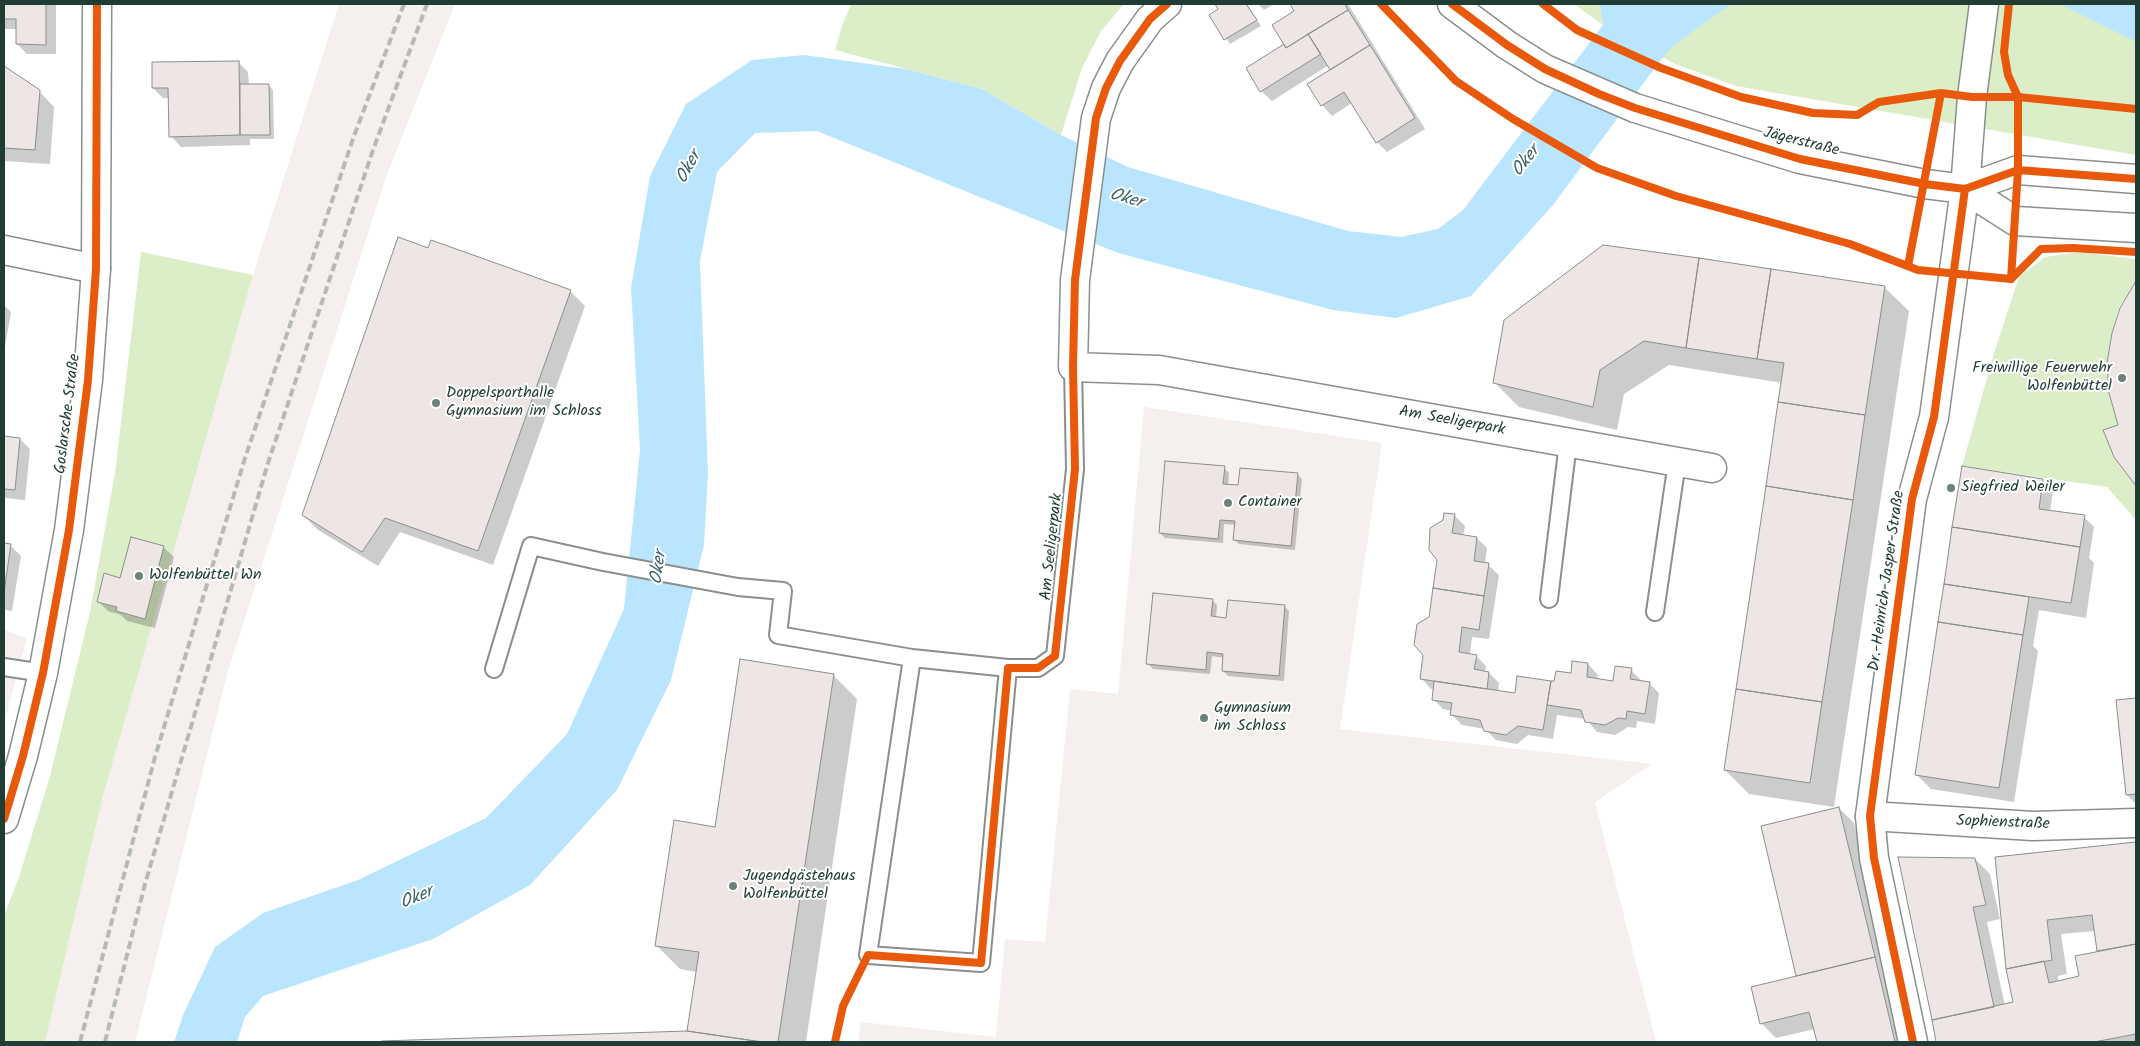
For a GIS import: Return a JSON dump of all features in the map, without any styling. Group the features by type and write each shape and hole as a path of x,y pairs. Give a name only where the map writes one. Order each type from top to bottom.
{"street":[{"name":"Goslarsche Straße","path":"4,820 23,756 43,673 70,520 88,380 96,269 97,4"},
{"name":"Am Seeligerpark","path":"1167,4 1150,19 1120,61 1106,88 1096,118 1075,280 1073,367 1159,370 1712,468"},
{"name":"Jägerstraße","path":"1452,4 1507,45 1545,69 1635,108 1800,159 1925,184 1965,189"},
{"name":"Dr.-Heinrich-Jasper-Straße","path":"1913,1042 1874,858 1870,816 1912,499 1934,417 1965,189 1972,96 1984,4"},
{"path":"1965,189 2018,170 2136,179"},
{"path":"1965,189 2015,221 2136,228"},
{"path":"4,250 96,269"},
{"name":"Sophienstraße","path":"1870,816 2033,826 2136,823"}],"lane":[{"name":"Am Seeligerpark","path":"494,669 531,546 603,562 738,587 782,591 778,635 912,658 1008,668 1038,668 1055,656 1075,469 1073,367"},
{"path":"1548,599 1568,443"},
{"path":"1655,612 1677,462"},
{"path":"912,658 868,955 981,963 1008,668"},
{"path":"4,667 43,673"}],"shaded area":[{"path":"339,4 455,4 386,177 228,671 135,1042 45,1042 103,796 253,275"},
{"name":"Gymnasium im Schloss","path":"1144,407 1382,443 1340,729 1652,764 1595,802 1656,1042 858,1042 861,1022 996,1037 1005,939 1045,942 1070,689 1118,694"},
{"path":"4,630 27,638 4,723"}],"green space":[{"path":"851,4 1124,4 1101,31 1082,68 1061,135 982,89 835,50"},
{"path":"1574,4 2136,4 2136,155 1736,86 1675,64 1603,25"},
{"path":"141,252 253,275 103,796 45,1042 4,1042 4,916 19,877 50,776 90,612 115,473"},
{"path":"2080,252 2136,259 2136,281 2119,308 2112,333 2107,363 2109,393 2118,425 2103,430 2114,457 2136,486 2136,520 2107,487 1962,466 1995,350 2019,277 2045,257"}],"water":[{"name":"Oker","path":"1600,4 1731,4 1673,46 1663,57 1553,205 1471,296 1396,318 1333,310 1118,253 817,131 755,133 717,172 700,261 708,474 704,545 671,680 617,790 530,885 433,939 263,996 245,1017 237,1042 174,1042 183,1015 215,947 263,913 358,880 486,818 567,734 624,609 640,450 631,288 650,176 686,104 752,60 804,55 906,69 982,89 1061,135 1128,167 1348,231 1401,237 1438,229 1463,210 1603,25"},
{"path":"2060,4 2136,4 2136,42"}],"building":[{"path":"4,4 46,4 46,45 16,44 16,19 4,19"},
{"path":"1215,4 1246,4 1257,20 1224,40 1209,15 1218,9"},
{"path":"1290,4 1345,4 1348,10 1286,48 1272,25 1294,11"},
{"path":"1348,10 1370,45 1330,70 1308,34"},
{"path":"1308,34 1321,54 1260,92 1246,68 1284,44 1286,48"},
{"path":"1370,45 1415,118 1376,143 1344,92 1321,106 1307,84"},
{"path":"239,61 240,135 169,137 168,88 152,88 152,62"},
{"path":"4,66 40,90 35,150 4,148"},
{"path":"240,84 269,84 270,135 240,135"},
{"name":"Doppelsporthalle Gymnasium im Schloss","path":"398,237 428,248 431,240 571,290 478,551 385,518 362,552 302,515"},
{"path":"1603,245 1699,258 1686,348 1644,341 1600,370 1593,407 1493,383 1504,320"},
{"path":"1699,258 1771,269 1757,359 1686,348"},
{"path":"1771,269 1885,286 1865,415 1778,402 1784,363 1757,359"},
{"name":"Freiwillige Feuerwehr Wolfenbüttel","path":"2136,281 2136,486 2114,457 2103,430 2118,425 2109,393 2107,363 2112,333 2120,308"},
{"path":"1778,402 1865,415 1853,500 1766,486"},
{"path":"4,436 20,438 15,490 4,489"},
{"name":"Container","path":"1165,461 1225,466 1223,484 1238,485 1240,468 1298,473 1291,546 1233,540 1235,521 1220,520 1218,539 1159,533"},
{"path":"1962,466 2043,479 2039,509 2085,515 2080,547 1952,527"},
{"path":"1766,486 1853,500 1822,702 1736,689"},
{"path":"1444,513 1455,514 1452,533 1477,537 1474,561 1489,563 1484,596 1433,588 1437,560 1429,550 1430,528 1443,520"},
{"path":"1952,527 2080,547 2071,603 1944,584"},
{"name":"Wolfenbüttel Wn","path":"131,537 164,546 145,619 116,611 117,607 97,602 104,573 120,578"},
{"path":"4,543 11,544 4,592"},
{"path":"1944,584 2029,597 2023,635 1938,622"},
{"path":"1433,588 1484,596 1479,630 1462,627 1459,652 1477,655 1474,669 1489,672 1487,689 1420,679 1423,655 1414,645 1417,624 1429,617"},
{"path":"1153,593 1213,599 1211,616 1226,618 1228,600 1285,605 1279,676 1222,671 1223,654 1207,652 1206,670 1146,664"},
{"path":"1938,622 2023,635 1999,788 1915,775"},
{"name":"Jugendgästehaus Wolfenbüttel","path":"740,659 834,674 778,1042 762,1042 687,1031 699,952 655,946 674,820 715,827"},
{"path":"1572,661 1588,663 1587,677 1613,681 1615,666 1632,668 1630,679 1650,682 1645,714 1627,711 1626,719 1618,718 1605,725 1585,722 1581,710 1547,705 1551,681 1554,681 1556,671 1571,673"},
{"path":"1517,676 1551,681 1543,730 1518,726 1506,735 1484,731 1480,720 1450,715 1452,703 1432,700 1434,681 1515,693"},
{"path":"1736,689 1822,702 1810,783 1724,770"},
{"path":"2136,698 2136,794 2126,795 2116,700"},
{"path":"1839,807 1875,957 1796,976 1761,826"},
{"path":"2136,842 2136,944 2097,951 2092,915 2047,920 2052,960 2006,969 1995,857"},
{"path":"1898,857 1975,858 1986,905 1973,907 1994,1007 1932,1020"},
{"path":"2136,944 2136,1034 2094,1042 1936,1042 1932,1020 2013,1002 2006,969 2044,961 2049,983 2079,976 2075,956"},
{"path":"1875,957 1895,1042 1817,1042 1809,1012 1760,1024 1751,987"},
{"path":"687,1031 762,1042 381,1042 381,1041"}],"railway":[{"path":"80,1042 155,757 245,458 354,136 404,4"},
{"path":"105,1042 145,884 268,463 373,150 427,4"}],"cycle path":[{"path":"4,819 23,756 43,673 69,530 88,380 96,269 97,4"},
{"path":"835,1042 843,1006 868,955 981,963 1008,668 1038,668 1055,656 1075,469 1073,367 1075,280 1096,118 1106,88 1120,61 1150,19 1167,4"},
{"path":"1381,4 1456,81 1513,119 1597,168 1676,196 1850,244 1918,270 2011,279 2018,170 2018,97 2008,75 2004,52 2009,4"},
{"path":"1452,4 1507,45 1545,69 1599,94 1635,108 1800,159 1925,184 1965,189 2018,170 2136,179"},
{"path":"1543,4 1577,30 1661,68 1741,97 1813,113 1857,115 1879,102 1941,93 1972,97 2018,97 2136,109"},
{"path":"1908,266 1941,93"},
{"path":"1913,1042 1874,858 1870,816 1912,499 1934,417 1965,189"},
{"path":"2011,279 2041,249 2073,248 2136,252"}],"place":[{"name":"Freiwillige Feuerwehr Wolfenbüttel","path":"2122,378"},
{"name":"Doppelsporthalle Gymnasium im Schloss","path":"436,403"},
{"name":"Siegfried Weiler","path":"1951,488"},
{"name":"Container","path":"1228,503"},
{"name":"Wolfenbüttel Wn","path":"139,576"},
{"name":"Gymnasium im Schloss","path":"1204,718"},
{"name":"Jugendgästehaus Wolfenbüttel","path":"733,886"}]}
